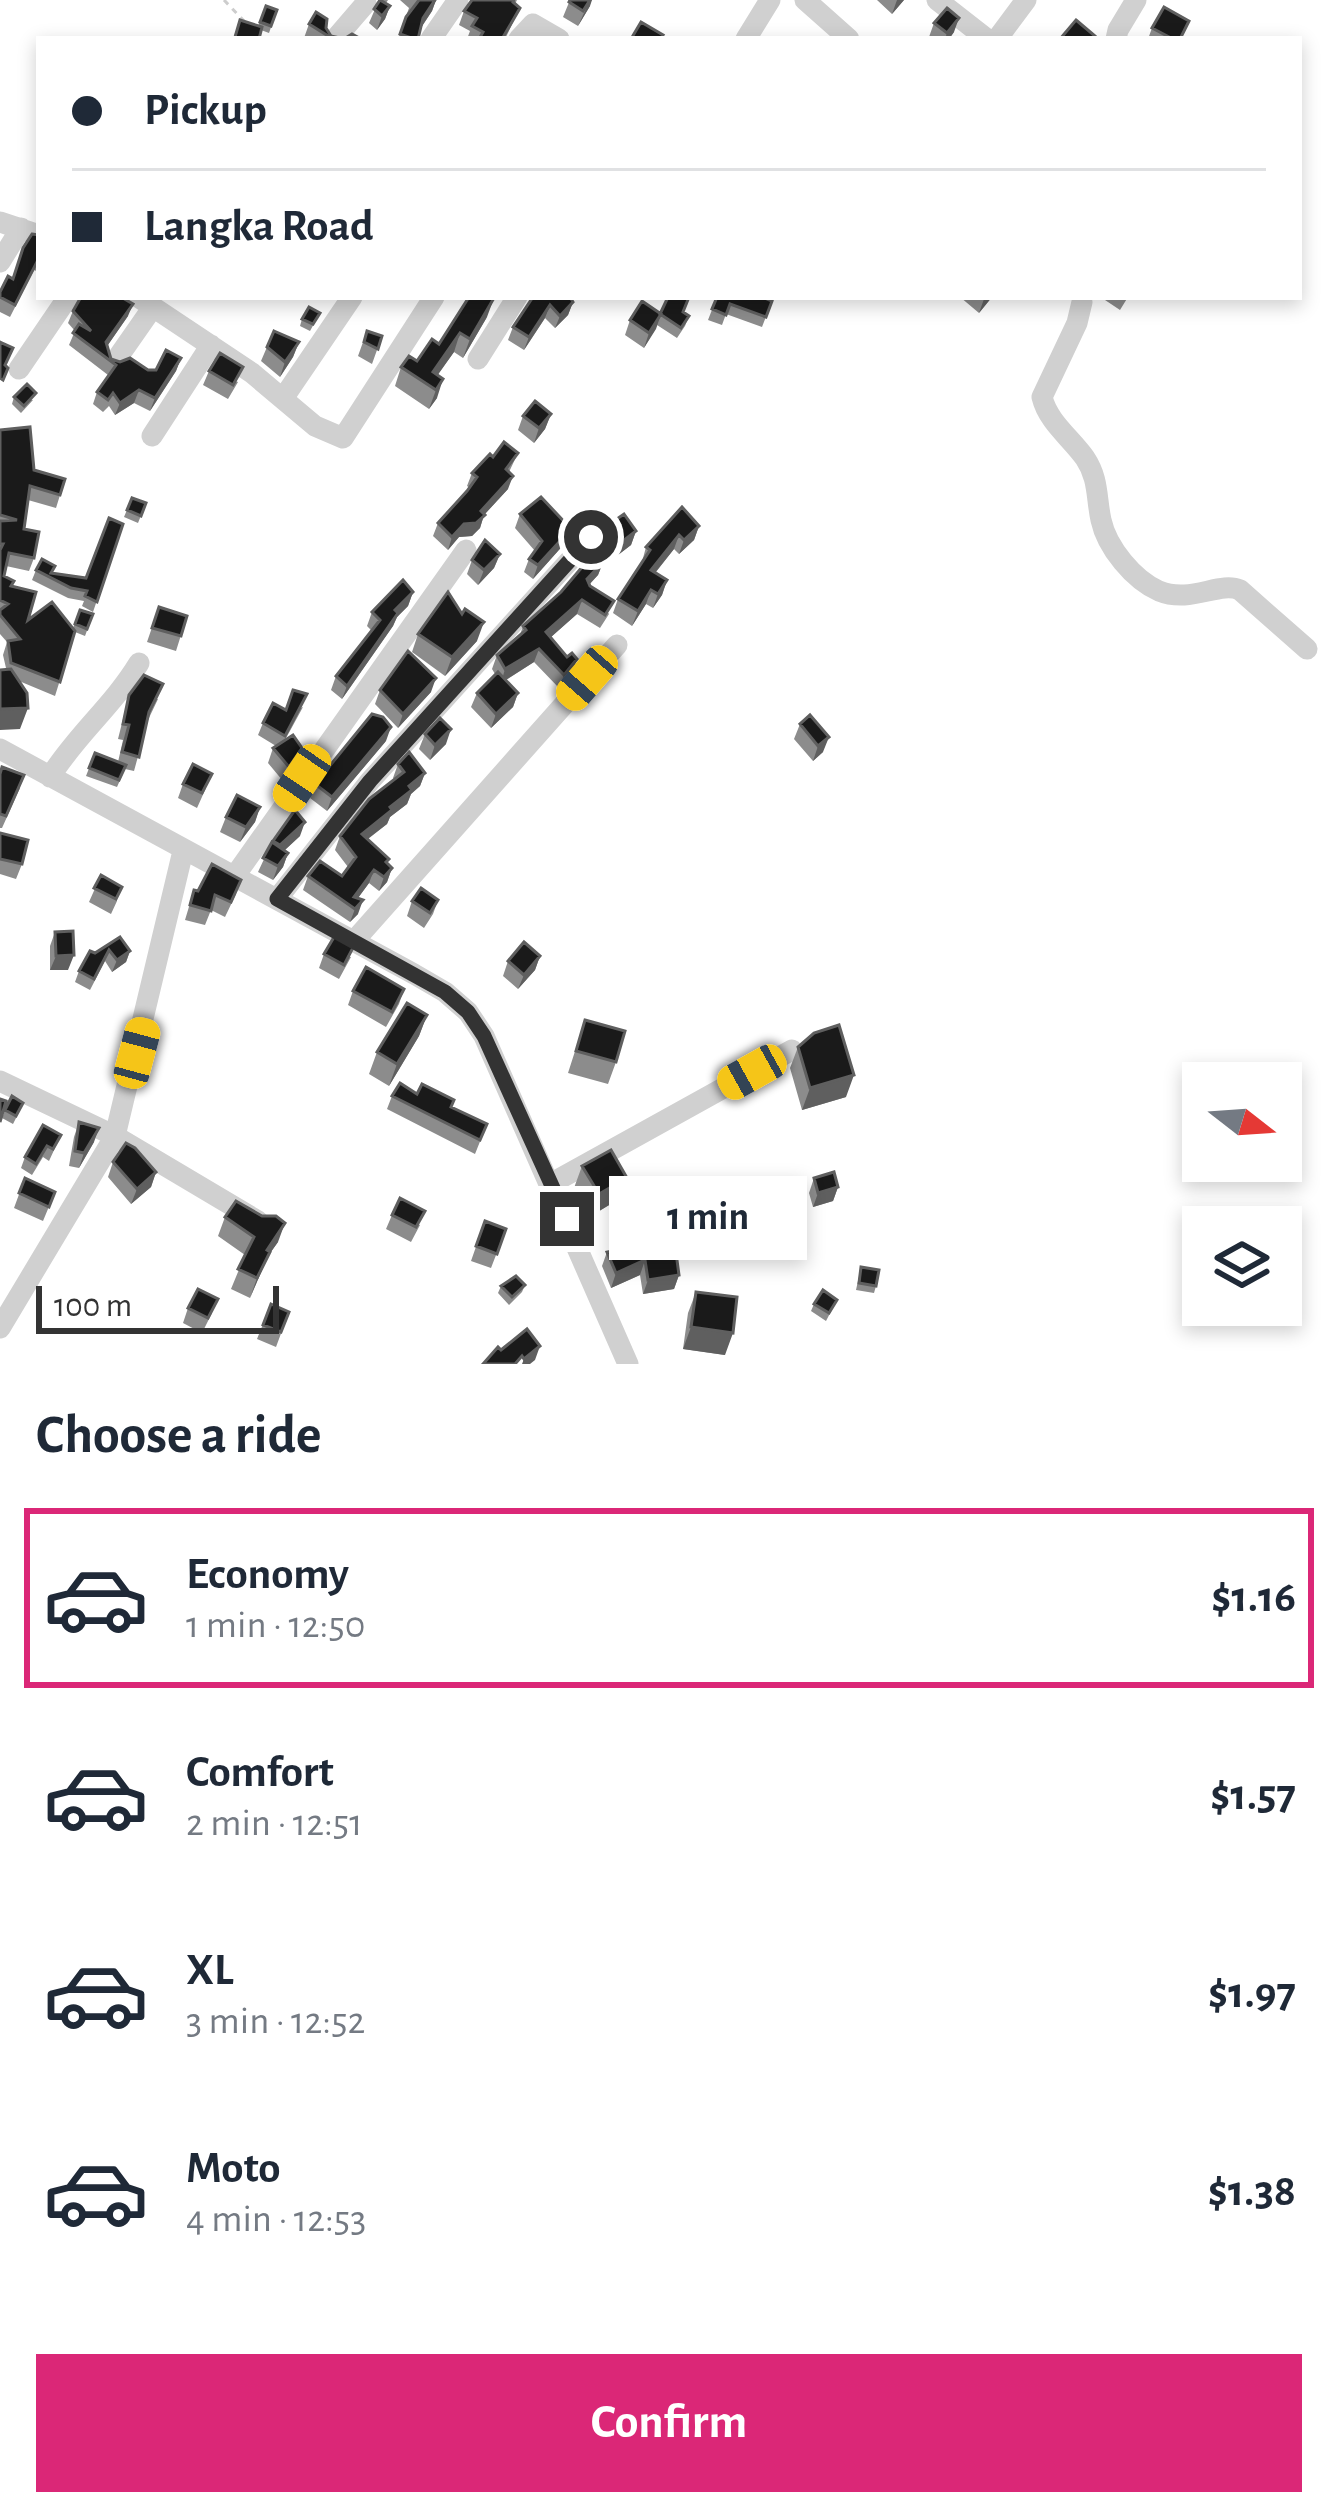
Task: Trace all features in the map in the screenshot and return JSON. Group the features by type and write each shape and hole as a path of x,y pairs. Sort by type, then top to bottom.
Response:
{"street":[{"path":"432,36 458,0"},
{"path":"748,36 770,0"},
{"path":"805,0 846,36"},
{"path":"937,0 983,36"},
{"path":"999,36 1026,0"},
{"path":"1117,36 1136,0"},
{"path":"338,36 366,3"},
{"path":"522,36 532,24 554,36"},
{"path":"0,262 20,228"},
{"path":"19,369 66,300"},
{"path":"284,397 350,300"},
{"path":"116,360 146,302 338,438 348,435 432,300"},
{"path":"478,358 515,300"},
{"path":"1076,300 1077,323 1042,398 1087,460 1099,486 1101,521 1114,550 1134,574 1157,590 1182,596 1230,586 1240,590 1307,650"},
{"path":"152,436 211,345"},
{"path":"277,899 370,781 591,537"},
{"path":"234,877 466,550"},
{"path":"354,941 616,645"},
{"path":"50,778 73,740 123,690 139,663"},
{"path":"0,749 445,992 468,1012 484,1036 552,1183 628,1364"},
{"path":"0,1328 115,1136 183,850"},
{"path":"552,1183 792,1050"},
{"path":"0,1081 115,1136 262,1223"}],"path":[{"path":"224,0 249,27"}],"building":[{"path":"380,0 390,6 382,16 374,9"},
{"path":"419,0 435,0 419,36 400,34"},
{"path":"472,0 514,0 520,8 504,36 481,36 483,32 472,26 477,18 464,11"},
{"path":"570,0 590,0 583,11"},
{"path":"266,6 277,10 271,26 260,22"},
{"path":"1164,7 1189,21 1182,36 1167,36 1152,28"},
{"path":"947,8 959,18 947,33 934,23"},
{"path":"316,12 327,19 331,36 328,36 309,24"},
{"path":"240,20 262,27 260,36 235,36"},
{"path":"1076,20 1095,36 1063,36"},
{"path":"641,22 663,35 662,36 633,36"},
{"path":"36,235 36,264 15,305 0,297 0,292 8,276 13,279 23,248"},
{"path":"79,300 133,304 106,342 111,359 130,358 148,370 156,370 166,350 181,358 155,398 139,390 120,403 113,393 108,400 97,392 116,365 73,333 79,324 91,331 73,311"},
{"path":"467,300 493,300 470,339 460,333 433,372 443,379 436,390 401,367 409,356 417,361 432,339 439,344"},
{"path":"531,300 573,302 560,316 550,305 529,337 513,327"},
{"path":"667,300 688,300 683,312 689,316 681,328 660,314"},
{"path":"716,300 772,301 766,317 730,304 726,315 712,309"},
{"path":"642,301 661,314 649,333 630,320"},
{"path":"309,307 320,313 313,324 302,319"},
{"path":"274,331 299,342 285,362 267,347"},
{"path":"367,331 382,336 378,349 364,342"},
{"path":"0,342 13,348 3,380 0,378"},
{"path":"220,353 243,367 233,385 209,371"},
{"path":"27,384 36,393 24,406 14,397"},
{"path":"535,401 551,414 539,428 523,416"},
{"path":"30,427 34,470 65,479 60,495 30,486 24,529 39,532 34,558 9,553 4,576 14,581 11,586 36,592 28,620 52,602 75,631 60,682 11,663 8,641 20,639 0,615 8,604 0,600 0,521 17,520 0,515 0,430"},
{"path":"504,442 518,453 506,469 513,476 481,511 485,515 476,523 464,524 452,537 438,523 477,477 472,473"},
{"path":"541,497 571,529 538,565 529,559 542,541 520,514"},
{"path":"132,498 146,503 141,516 127,510"},
{"path":"682,507 699,526 684,540 679,535 651,570 667,580 658,594 651,590 638,611 618,599 650,550 646,547"},
{"path":"624,514 636,531 610,551 601,539"},
{"path":"109,518 123,524 97,602 85,596 87,591 36,570 42,559 55,566 51,573 86,578"},
{"path":"485,540 500,554 484,570 472,560"},
{"path":"594,553 603,562 587,579 614,601 605,615 582,600 546,632 567,657 572,653 577,659 564,675 539,649 505,669 497,655 526,630 523,626"},
{"path":"403,580 413,592 395,610 398,613 347,686 336,676 380,620 372,612"},
{"path":"448,592 462,614 465,609 484,622 452,657 418,634"},
{"path":"159,607 187,616 181,636 152,628"},
{"path":"80,610 93,614 87,629 75,624"},
{"path":"408,651 436,678 403,714 380,690"},
{"path":"11,669 27,693 28,708 0,709 0,670"},
{"path":"498,672 518,693 496,714 477,693"},
{"path":"144,675 163,684 149,712 139,757 122,752 129,725 123,724 129,695"},
{"path":"293,690 307,694 285,736 263,723 273,703 286,710"},
{"path":"372,714 383,717 391,727 332,797 315,784"},
{"path":"810,715 829,737 818,746 800,724"},
{"path":"440,718 451,729 435,745 425,734"},
{"path":"293,735 302,748 289,767 273,748"},
{"path":"409,752 425,773 392,810 362,834 389,859 386,862 392,868 384,877 374,870 354,897 363,900 355,909 308,876 320,861 342,876 356,857 340,836 369,799 404,772 398,764"},
{"path":"95,753 126,765 119,780 89,768"},
{"path":"193,764 212,774 202,793 183,784"},
{"path":"2,767 24,775 6,816 0,814"},
{"path":"237,795 260,807 246,827 226,817"},
{"path":"295,810 305,822 280,845 273,841"},
{"path":"0,833 28,840 22,864 0,859"},
{"path":"272,842 288,853 278,866 263,858"},
{"path":"212,864 241,880 231,902 215,895 211,911 190,905"},
{"path":"101,875 122,887 116,899 94,888"},
{"path":"421,888 438,900 430,913 412,901"},
{"path":"73,931 74,955 56,956 55,932"},
{"path":"337,932 356,942 344,965 324,954"},
{"path":"120,937 130,951 117,960 109,950 94,979 79,971 90,951 95,953"},
{"path":"524,942 540,956 524,975 508,961"},
{"path":"366,967 404,989 392,1012 353,991"},
{"path":"407,1003 427,1015 397,1064 377,1052"},
{"path":"585,1020 625,1031 616,1062 576,1051"},
{"path":"839,1025 854,1075 810,1088 798,1047 814,1033"},
{"path":"400,1083 417,1094 422,1084 454,1100 451,1107 487,1124 480,1140 392,1096"},
{"path":"12,1096 23,1103 16,1116 5,1110"},
{"path":"79,1122 99,1128 84,1153 75,1151"},
{"path":"43,1125 61,1135 36,1164 25,1157"},
{"path":"126,1143 156,1172 137,1189 113,1162"},
{"path":"611,1150 627,1178 599,1194 582,1166"},
{"path":"834,1172 838,1187 818,1193 814,1178"},
{"path":"25,1178 55,1192 49,1207 19,1193"},
{"path":"400,1198 425,1211 416,1227 392,1215"},
{"path":"236,1201 285,1223 267,1250 257,1278 238,1269 254,1237 225,1217"},
{"path":"485,1221 506,1229 497,1254 476,1246"},
{"path":"674,1238 679,1275 648,1280 645,1260 616,1273 607,1252"},
{"path":"861,1267 879,1270 876,1286 859,1283"},
{"path":"516,1276 525,1285 512,1297 501,1286"},
{"path":"198,1289 218,1299 208,1318 188,1308"},
{"path":"823,1290 837,1300 829,1313 814,1304"},
{"path":"696,1292 737,1297 733,1333 691,1327"},
{"path":"271,1304 289,1312 281,1332 263,1325"},
{"path":"527,1329 540,1346 524,1359 515,1364 483,1364 498,1347 501,1350"}],"route":[{"path":"567,1219 484,1036 468,1012 445,992 277,899 370,781 591,537"}]}
